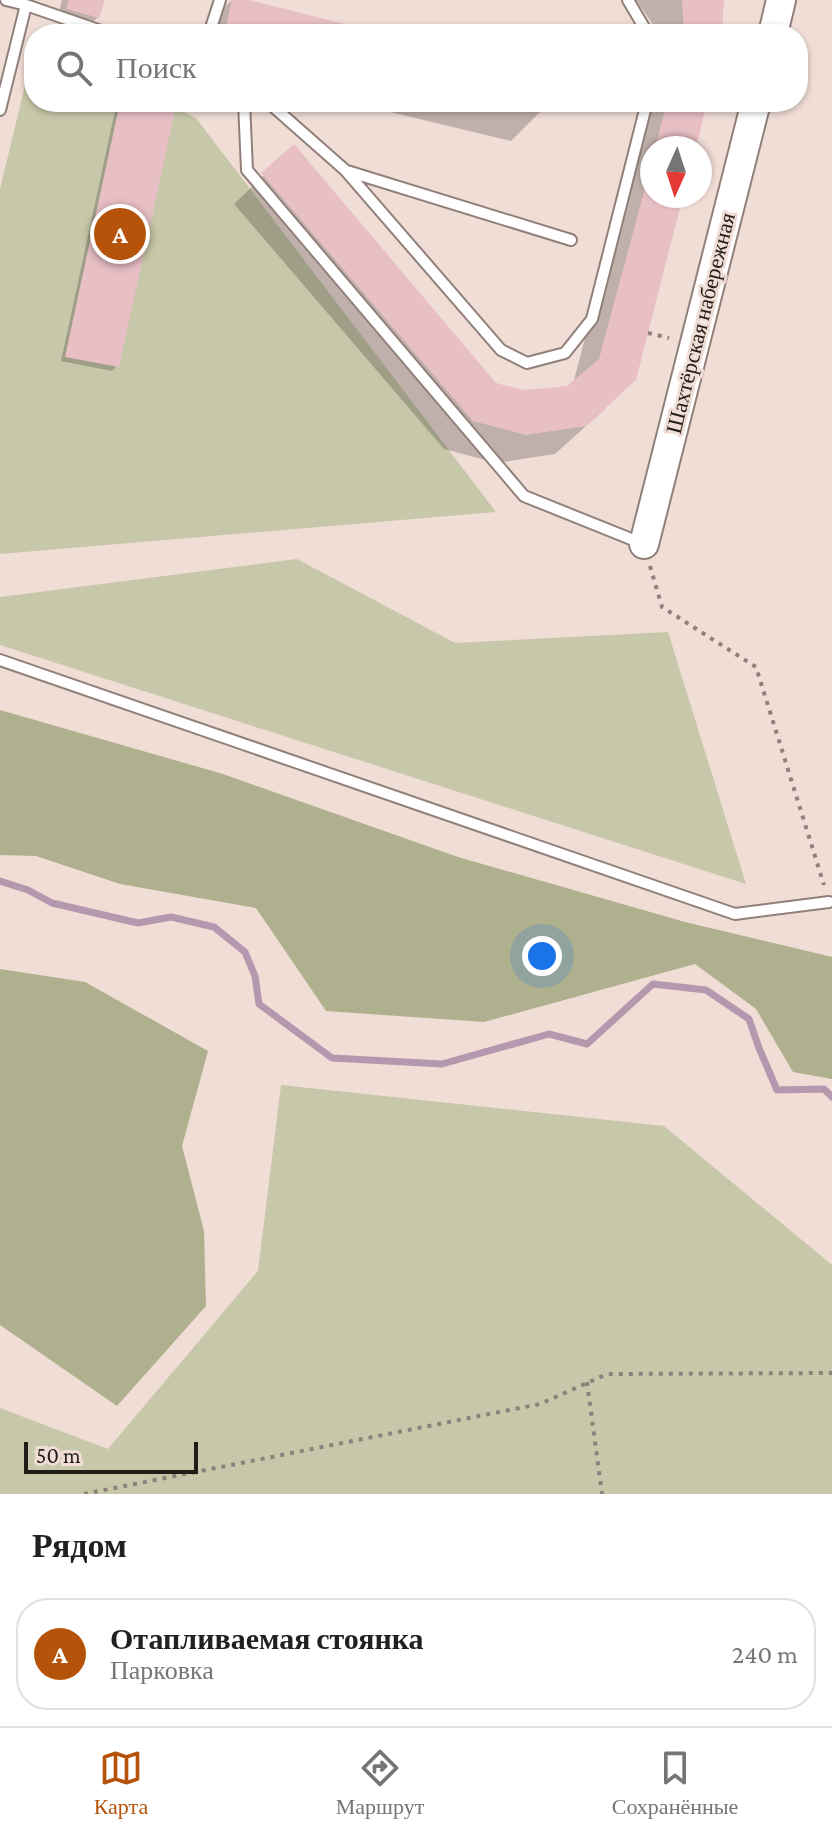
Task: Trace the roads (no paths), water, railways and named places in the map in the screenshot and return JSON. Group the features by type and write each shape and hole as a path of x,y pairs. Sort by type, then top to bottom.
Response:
{"street":[{"path":"775,24 781,0"},
{"name":"Шахтёрская набережная","path":"644,544 753,112"}],"lane":[{"path":"6,0 81,24"},
{"path":"212,24 220,0"},
{"path":"628,0 642,24"},
{"path":"0,110 26,5"},
{"path":"244,112 247,170 524,496 644,544"},
{"path":"279,112 345,170 501,350 527,363 565,353 592,319 644,112"},
{"path":"345,170 571,240"},
{"path":"0,660 735,914 829,902"}],"waterway":[{"path":"0,881 28,890 52,903 138,923 171,917 214,927 245,952 255,976 259,1004 332,1058 442,1064 549,1034 587,1044 653,984 706,990 749,1019 777,1090 824,1089 832,1097"}],"place":[{"name":"Отапливаемая стоянка","path":"120,234"}]}
